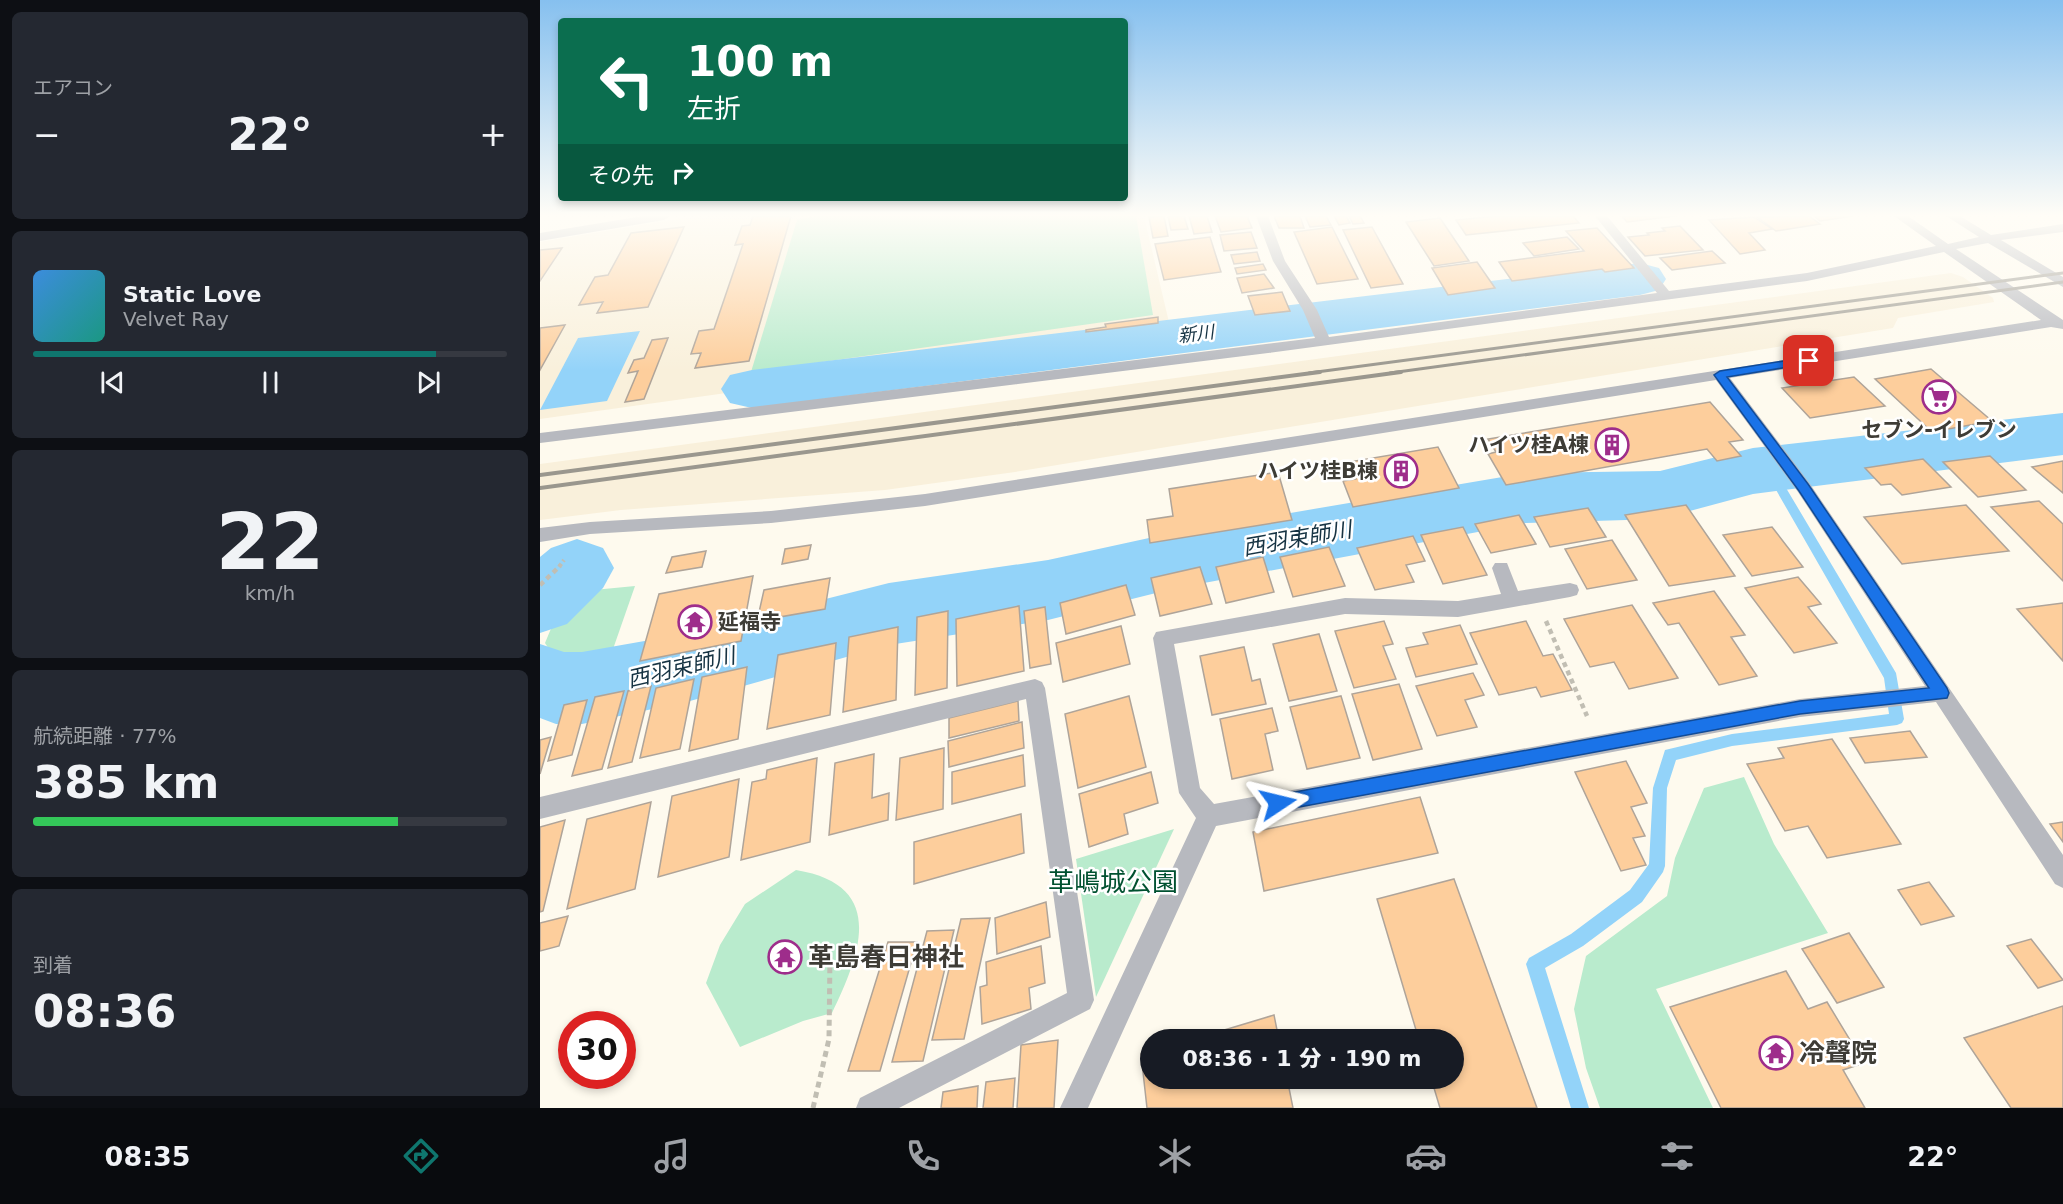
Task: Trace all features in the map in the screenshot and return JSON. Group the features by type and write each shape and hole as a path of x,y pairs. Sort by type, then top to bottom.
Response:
{"street":[{"path":"1283,268 1310,310 1323,340"},
{"path":"1641,268 1661,291"},
{"path":"540,438 947,390 1323,340 1661,291 1807,277 1854,268"},
{"path":"1976,268 2060,325"},
{"path":"2039,268 2063,283"},
{"path":"540,535 590,528 771,517 925,500 1720,375 2060,325"},
{"path":"1720,375 1804,488 2063,876"},
{"path":"1501,568 1512,600"},
{"path":"1209,816 1190,793 1163,638 1345,606 1458,609 1570,590"},
{"path":"540,808 1035,688 1081,1000 870,1108"},
{"path":"1209,816 1800,708 1876,698 1941,693"},
{"path":"1074,1108 1209,816"}],"path":[{"path":"1535,597 1599,744"},
{"path":"813,1108 829,1039 830,955"}],"shaded area":[{"path":"540,268 1156,268 1171,331 540,419"},
{"path":"1951,273 1963,277 1993,298 1994,302 1898,318 1893,328 1015,472 885,490 621,510 540,520 540,464"}],"green space":[{"path":"783,268 1145,268 1153,315 751,372"},
{"path":"635,586 605,672 576,672 563,665 545,643 555,619 573,592"},
{"path":"1744,777 1774,844 1828,933 1656,989 1713,1108 1600,1108 1586,1068 1574,1009 1586,956 1667,896 1675,858 1704,788"},
{"name":"革嶋城公園","path":"1174,829 1096,997 1076,859"},
{"path":"796,870 825,878 844,890 855,906 859,925 851,967 832,1013 803,1021 740,1047 706,983 720,945 745,904"}],"water":[{"path":"640,331 607,401 540,410 578,338"}],"building":[{"path":"540,268 549,268 540,281"},
{"path":"612,268 666,268 648,307 597,313 603,302 579,305 595,277 608,275"},
{"path":"735,268 776,268 749,361 695,368 701,353 691,354 699,331 714,329"},
{"path":"1161,268 1220,268 1221,272 1164,280"},
{"path":"1235,268 1265,268 1266,270 1237,274"},
{"path":"1310,268 1352,268 1358,279 1317,284"},
{"path":"1361,268 1394,268 1403,284 1371,288"},
{"path":"1432,268 1481,268 1495,288 1448,295"},
{"path":"1503,268 1634,268 1605,272 1602,269 1512,281"},
{"path":"1670,268 1689,268 1672,270"},
{"path":"1264,274 1274,288 1242,293 1237,278"},
{"path":"1282,292 1290,311 1255,315 1248,296"},
{"path":"1158,317 1158,323 1086,332 1086,330 1106,327 1105,324"},
{"path":"565,325 540,370 540,328"},
{"path":"668,338 644,399 625,402 638,371 628,373 634,360 644,358 652,340"},
{"path":"1931,369 1992,421 1932,432 1875,379"},
{"path":"1854,377 1885,406 1810,418 1782,388"},
{"name":"ハイツ桂A棟","path":"1710,402 1743,440 1729,442 1741,456 1717,461 1707,449 1506,485 1488,454 1496,452 1488,439"},
{"name":"ハイツ桂B棟","path":"1438,447 1459,488 1353,507 1343,481 1356,479 1349,462"},
{"path":"1990,456 2026,490 1978,497 1943,462"},
{"path":"1923,459 1951,487 1902,495 1891,484 1881,485 1865,468"},
{"path":"2063,461 2063,493 2032,467"},
{"path":"1278,472 1292,520 1150,543 1147,520 1173,516 1169,489"},
{"path":"2039,501 2063,524 2063,581 1991,507"},
{"path":"1686,505 1735,576 1669,586 1625,515"},
{"path":"1966,505 2009,551 1902,564 1864,517"},
{"path":"1588,508 1606,537 1550,547 1534,517"},
{"path":"1519,515 1536,544 1491,553 1475,524"},
{"path":"1463,527 1487,575 1443,584 1421,535"},
{"path":"1772,527 1803,567 1752,576 1723,535"},
{"path":"1413,536 1425,561 1406,565 1414,582 1375,590 1357,548"},
{"path":"1612,540 1637,580 1587,589 1565,549"},
{"path":"811,545 808,559 782,564 785,549"},
{"path":"1329,547 1345,586 1293,597 1280,557"},
{"path":"706,551 702,567 666,573 672,557"},
{"path":"1263,557 1274,592 1226,603 1216,567"},
{"path":"1200,567 1212,604 1160,616 1151,578"},
{"path":"753,576 741,641 640,661 659,594"},
{"path":"1798,577 1821,604 1808,607 1837,643 1794,653 1745,588"},
{"path":"830,578 825,609 757,621 764,590"},
{"path":"1126,585 1135,615 1066,634 1060,603"},
{"path":"1714,591 1745,635 1731,637 1757,676 1719,685 1679,623 1668,625 1653,603"},
{"path":"2063,603 2063,661 2017,609"},
{"path":"1632,605 1678,678 1629,689 1614,662 1590,667 1564,619"},
{"path":"1019,606 1024,671 957,686 956,619"},
{"path":"1045,607 1051,664 1030,668 1024,611"},
{"path":"948,611 947,688 915,695 917,617"},
{"path":"1384,621 1393,644 1383,646 1396,679 1354,688 1335,631"},
{"path":"1526,621 1543,656 1553,654 1572,690 1541,697 1536,687 1499,695 1470,633"},
{"path":"1460,625 1477,664 1416,677 1406,648 1428,644 1423,633"},
{"path":"1121,626 1130,664 1063,682 1056,643"},
{"path":"898,627 896,700 843,712 849,637"},
{"path":"1319,634 1337,691 1289,701 1273,644"},
{"path":"836,643 830,715 767,729 778,655"},
{"path":"1244,647 1252,681 1260,679 1266,704 1212,715 1200,656"},
{"path":"747,667 738,739 689,751 702,677"},
{"path":"1473,673 1484,695 1465,700 1477,727 1437,736 1416,686"},
{"path":"694,679 680,749 640,758 656,688"},
{"path":"1399,684 1422,749 1373,760 1352,694"},
{"path":"651,686 632,762 608,768 628,691"},
{"path":"624,691 602,769 572,776 595,697"},
{"path":"1129,696 1146,767 1078,788 1065,714"},
{"path":"1341,696 1360,758 1307,769 1290,707"},
{"path":"587,700 572,755 548,761 564,705"},
{"path":"1018,701 1019,721 949,738 949,718"},
{"path":"1272,708 1278,731 1265,734 1273,770 1232,779 1220,719"},
{"path":"1022,722 1024,748 949,767 948,741"},
{"path":"1910,731 1927,757 1865,763 1850,738"},
{"path":"551,737 540,774 540,740"},
{"path":"1832,739 1901,844 1827,858 1808,826 1785,831 1747,764 1784,758 1778,748"},
{"path":"944,748 943,809 896,820 900,758"},
{"path":"874,754 872,798 889,793 888,820 829,835 835,763"},
{"path":"1023,755 1025,786 952,804 952,772"},
{"path":"817,758 810,842 741,860 752,782 766,779 767,770"},
{"path":"1626,761 1647,803 1631,807 1645,836 1633,838 1646,865 1621,871 1575,772"},
{"path":"1151,772 1158,803 1124,814 1128,834 1089,847 1079,794"},
{"path":"739,779 729,857 658,877 672,796"},
{"path":"1420,797 1438,853 1264,891 1253,832"},
{"path":"651,802 635,889 567,909 587,819"},
{"path":"1021,814 1024,853 914,884 914,842"},
{"path":"565,820 543,911 540,912 540,827"},
{"path":"2063,822 2063,842 2050,824"},
{"path":"1454,879 1537,1108 1440,1108 1434,1089 1464,1089 1464,1029 1416,1029 1377,899"},
{"path":"1929,882 1954,916 1921,925 1898,890"},
{"path":"1046,902 1050,937 997,954 995,918"},
{"path":"568,916 559,946 540,951 540,923"},
{"path":"990,918 964,1039 932,1040 961,919"},
{"path":"954,930 923,1061 892,1062 927,931"},
{"path":"1849,933 1884,987 1837,1003 1802,949"},
{"path":"2031,939 2063,980 2038,988 2007,946"},
{"path":"888,942 917,942 880,1071 848,1071"},
{"path":"1041,946 1045,983 1029,988 1031,1009 982,1024 980,987 987,985 986,962"},
{"path":"1786,971 1808,1009 1827,1002 1864,1063 1843,1070 1865,1108 1721,1108 1670,1007"},
{"path":"2063,1006 2063,1108 2011,1108 1964,1038"},
{"path":"1274,1015 1277,1029 1228,1029"},
{"path":"1058,1040 1054,1108 1017,1108 1021,1045"},
{"path":"1015,1078 1013,1108 983,1108 986,1082"},
{"path":"978,1086 977,1108 941,1108 943,1092"},
{"path":"1145,1089 1289,1089 1293,1108 1147,1108"}],"waterway":[{"name":"新川","path":"752,389 1640,279"},
{"name":"西羽束師川","path":"540,679 556,688 582,688 690,667 889,614 1048,590 1172,561 1526,498 1660,495 1753,471 2063,434"},
{"path":"1580,1108 1535,964 1577,940 1636,896 1657,866 1660,788 1670,755 1732,740 1897,719 1891,677 1769,469"},
{"name":"新川","path":"540,602 577,568"}],"railway":[{"path":"1309,373 2063,273"},
{"path":"1390,373 2063,282"},
{"path":"540,475 1320,372"},
{"path":"540,488 1401,372"}],"place":[{"name":"セブン-イレブン","path":"1939,397"},
{"name":"ハイツ桂A棟","path":"1612,445"},
{"name":"ハイツ桂B棟","path":"1401,471"},
{"name":"延福寺","path":"695,622"},
{"name":"革島春日神社","path":"785,957"},
{"name":"冷聲院","path":"1776,1053"}],"route":[{"path":"1278,803 1800,708 1876,698 1941,693 1804,488 1720,375 1809,361"}]}
